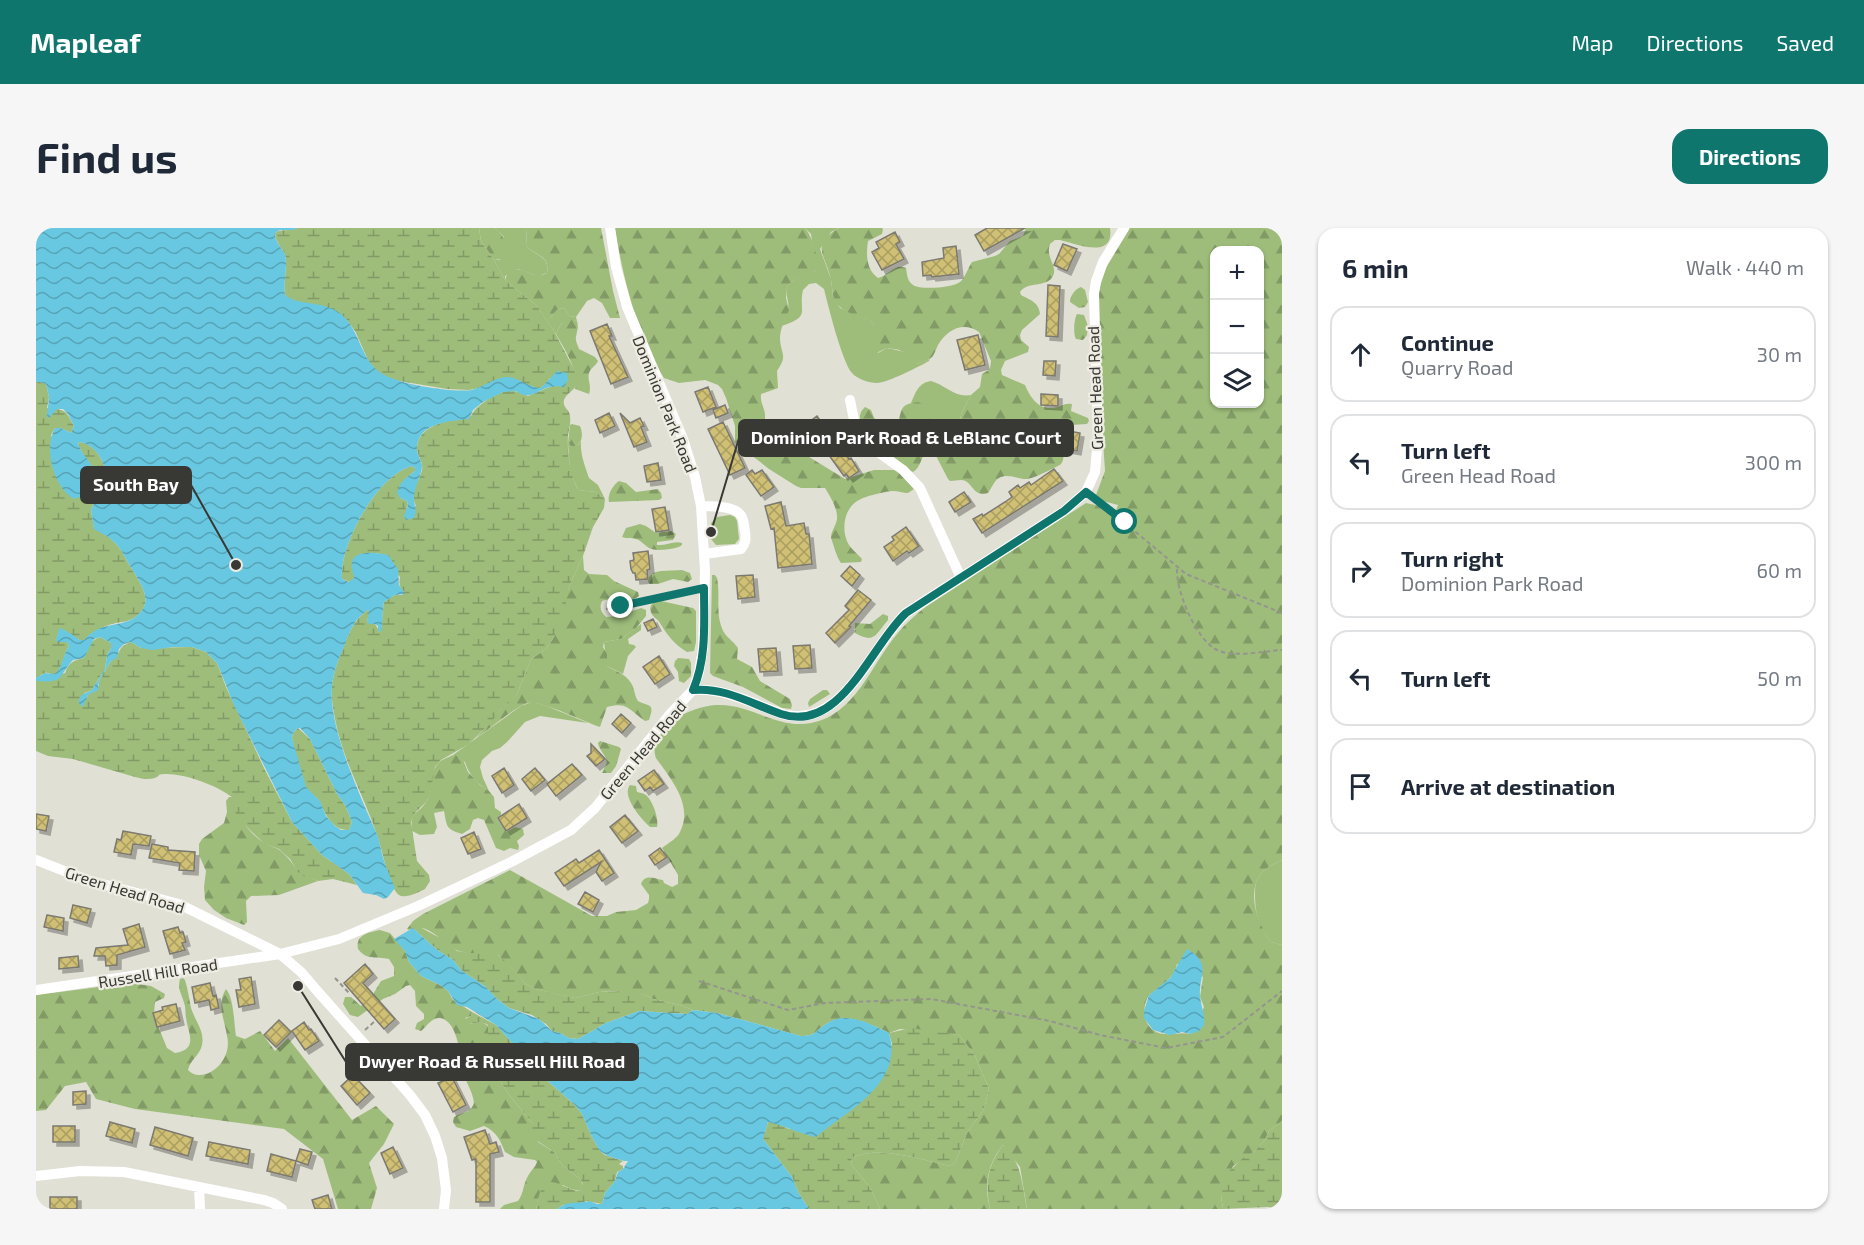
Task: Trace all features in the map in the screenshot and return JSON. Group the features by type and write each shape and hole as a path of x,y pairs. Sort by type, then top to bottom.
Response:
{"street":[{"name":"Dominion Park Road","path":"610,228 616,267 627,307 683,439 701,506 704,554 703,648 693,690"},
{"name":"Green Head Road","path":"36,860 87,880 179,904 280,954 339,939 405,912 556,840 595,808 670,714 693,690 729,694 788,716 805,715 826,709 844,693 899,619 916,605 1064,511 1086,492 1095,472 1098,447 1093,318 1095,288 1103,262 1124,228"},
{"path":"850,400 855,425 867,444 903,470 920,488 961,578"},
{"path":"701,506 738,512 742,517 746,538 745,545 741,549 704,554"},
{"path":"280,954 301,972 358,1036 410,1095 429,1122 438,1143 445,1170 444,1209"},
{"name":"Russell Hill Road","path":"36,990 280,954"},
{"path":"36,1176 80,1171 124,1172 269,1202 282,1209"},
{"path":"199,1186 200,1209"}],"path":[{"path":"1086,492 1186,574 1282,613"},
{"path":"1177,568 1179,588 1185,606 1203,637 1217,650 1236,653 1282,650"},
{"path":"606,609 704,588"},
{"path":"335,978 349,993 351,992"},
{"path":"699,981 788,1010 825,1003 931,999 1050,1021 1100,1035 1166,1048 1223,1037 1282,991"},
{"path":"358,1036 376,1020"}],"green space":[{"path":"297,228 479,228 481,241 505,280 537,306 554,331 576,373 576,386 564,400 570,416 568,442 571,471 578,490 596,492 605,499 604,508 593,527 569,587 564,613 554,637 546,649 531,659 517,694 511,701 469,744 441,760 435,767 430,795 415,813 411,822 417,861 429,875 430,881 425,889 409,896 399,895 392,884 372,821 343,749 335,719 332,695 338,662 347,637 356,622 368,610 370,612 367,621 375,624 380,632 384,602 404,592 401,589 400,577 378,553 366,553 350,582 342,579 347,548 363,513 374,497 399,472 412,466 415,471 410,475 400,498 407,501 406,509 416,506 414,492 422,467 417,447 419,439 430,428 447,421 471,416 482,404 503,392 513,391 528,396 552,386 564,386 550,378 541,388 447,389 393,380 379,373 369,362 355,331 346,319 290,299 285,295 286,259 275,233"},
{"path":"479,228 495,228 502,235 506,246 503,259 494,260 481,241"},
{"path":"495,228 526,228 527,247 545,260 547,273 538,276 518,269 505,276 505,280 494,260 500,260 504,237"},
{"path":"526,228 601,228 620,318 610,318 602,303 594,298 587,301 576,317 569,316 562,308 550,318 545,318 537,306 505,280 508,271 514,269 537,275 547,273 545,260 527,247"},
{"path":"615,228 805,228 808,231 818,268 794,280 787,287 786,298 789,310 780,335 783,358 777,371 778,388 761,394 765,417 762,433 774,442 801,452 845,479 874,470 894,470 900,472 914,489 908,493 893,491 872,495 855,502 851,507 845,519 846,539 862,559 861,562 841,563 838,557 831,538 837,519 836,511 825,488 796,486 769,469 735,442 735,426 726,398 718,385 705,380 679,383 664,378 646,343 632,306"},
{"path":"805,228 839,228 831,232 820,249 831,279 833,296 840,308 873,322 873,335 878,353 887,348 905,352 917,364 930,359 929,361 882,382 870,382 857,377 848,367 844,357 824,289 816,283 809,284 803,290 801,316 782,326 788,308 787,287 793,280 816,270 811,234"},
{"path":"839,228 882,228 882,234 868,241 868,261 874,274 878,278 895,268 906,268 908,279 913,285 929,288 950,286 960,282 972,262 999,254 1010,241 1023,236 1026,228 1110,228 1110,238 1107,244 1101,247 1093,248 1060,240 1055,240 1050,244 1049,253 1054,269 1053,276 1046,282 1027,287 1020,292 1036,304 1040,314 1022,330 1020,335 1021,340 1029,347 1028,352 1005,361 1001,370 1002,375 1025,385 1033,399 1041,406 1052,408 1072,404 1071,411 1088,418 1087,424 1066,427 1061,464 1029,479 1009,476 999,478 988,493 983,494 965,481 950,481 934,452 927,450 913,472 885,454 875,444 861,424 860,415 865,407 871,410 878,424 884,427 899,420 902,409 906,405 918,402 925,405 939,438 948,443 954,441 962,412 971,395 980,387 982,374 990,369 991,361 979,332 967,327 951,331 938,345 932,357 917,364 912,363 905,353 899,350 887,348 874,354 870,352 873,322 842,309 833,297 822,245 830,234"},
{"path":"1130,228 1282,228 1282,860 1261,873 1254,896 1256,912 1271,942 1282,945 1282,1121 1269,1131 1265,1140 1254,1152 1233,1166 1221,1196 1223,1209 1027,1209 1020,1167 1003,1145 993,1160 988,1176 987,1192 990,1209 880,1209 871,1189 851,1164 852,1158 862,1154 887,1153 949,1166 955,1163 967,1133 984,1109 989,1089 975,1056 959,1035 900,1029 889,1033 858,1020 841,1019 833,1020 813,1034 801,1036 717,1013 693,1010 645,995 615,991 575,998 535,989 526,984 498,955 459,951 423,928 407,929 423,914 510,870 592,916 607,916 616,912 636,910 648,903 649,895 641,884 645,879 650,877 663,880 672,887 678,884 678,875 662,848 679,834 684,822 684,812 678,792 656,758 655,750 656,742 673,720 691,711 725,705 781,722 796,724 811,723 826,718 851,699 897,634 927,606 1086,503 1100,506 1114,516 1118,505 1103,501 1096,495 1105,471 1098,362 1098,293 1106,268","holes":["1177,964 1203,977 1200,997 1204,1007 1191,1034 1167,1034 1153,1030 1145,1018 1145,1004 1149,995 1174,972"]},
{"path":"1081,287 1085,290 1088,302 1085,307 1079,308 1070,302 1073,293"},
{"path":"562,308 569,316 576,317 577,321 561,324 556,334 545,318 550,318"},
{"path":"1077,314 1084,315 1088,326 1087,335 1083,340 1075,337 1074,326"},
{"path":"572,319 578,323 576,338 579,349 598,361 589,373 589,394 575,389 573,368 556,334 561,324"},
{"path":"931,381 960,395 971,395 962,412 954,441 951,444 942,442 925,406 911,403 920,386"},
{"path":"36,382 46,384 49,397 47,408 64,411 74,426 71,433 55,428 51,435 74,498 86,492 91,486 95,473 78,442 94,449 102,460 105,477 91,510 94,528 119,548 145,594 145,600 141,612 134,618 104,627 93,632 84,640 79,640 64,630 61,642 67,642 69,646 59,669 55,674 45,673 36,678"},
{"path":"572,424 580,426 582,432 581,440 576,446 568,443"},
{"path":"581,441 582,455 589,478 598,485 605,499 596,492 578,490 570,471 568,443 571,446 578,445"},
{"path":"619,481 626,483 636,492 658,489 662,498 609,502 611,490"},
{"path":"730,515 737,521 739,539 735,544 716,545 711,539 711,523 717,517"},
{"path":"640,524 656,533 671,531 676,534 673,540 657,542 657,545 676,542 682,545 671,549 656,550 636,539 622,537 626,528"},
{"path":"583,556 584,570 589,574 607,575 614,581 638,592 639,596 631,600 602,601 601,610 606,617 618,616 641,608 646,610 646,616 636,628 621,639 604,642 603,647 607,654 607,666 626,677 638,701 650,706 652,711 649,720 645,721 624,706 614,705 607,707 600,727 552,708 528,703 476,738 517,694 531,659 546,649 554,637 569,587"},
{"path":"682,570 690,573 692,579 688,582 673,579 658,584 648,582 651,575 661,571"},
{"path":"712,575 717,578 720,621 725,634 738,648 737,659 752,667 760,681 790,699 791,709 782,708 743,687 710,673"},
{"path":"661,601 693,608 696,611 694,651 687,652 678,646 653,615 650,608 653,602"},
{"path":"883,614 888,616 888,620 877,634 867,638 855,633 855,623 870,624"},
{"path":"641,624 641,630 628,639 629,644 636,647 628,656 623,674 607,666 604,642 621,639"},
{"path":"100,637 111,643 111,648 107,655 105,669 91,691 84,693 85,701 88,695 99,686 99,681 121,648 131,642 141,648 192,647 206,652 217,663 265,770 292,822 322,855 349,874 357,885 333,879 318,881 305,877 279,849 265,844 241,821 230,805 232,797 209,784 172,774 160,774 150,779 140,778 73,759 48,756 36,751 36,681 65,673 72,662 84,658 88,648"},
{"path":"678,658 689,659 691,663 691,676 684,683 679,681 678,672 674,666"},
{"path":"823,690 827,690 830,694 809,707 810,699"},
{"path":"532,702 588,723 540,716 525,722 507,742 482,760 480,767 489,791 474,779 465,762 453,755 521,706"},
{"path":"298,728 310,739 337,794 345,805 352,822 349,830 343,830 334,825 318,799 307,789 300,772 292,738"},
{"path":"600,741 621,749 616,766 611,773 602,773 607,762 598,743"},
{"path":"453,755 462,757 468,772 494,797 495,808 501,812 497,818 506,832 515,827 523,829 524,835 517,841 518,850 510,848 504,851 496,848 484,820 478,818 473,820 470,829 462,834 453,831 447,824 444,811 434,813 437,827 434,834 420,835 412,831 413,816 428,798 437,765 440,761"},
{"path":"630,785 636,786 637,792 645,794 649,799 656,815 657,827 650,827 633,807 628,795"},
{"path":"232,797 248,829 258,839 280,850 300,872 318,881 279,895 251,896 246,901 247,922 244,925 226,918 205,900 206,871 199,855 199,844 202,839 224,823 227,812 226,801"},
{"path":"1282,860 1282,945 1271,942 1263,930 1257,914 1255,887 1261,873"},
{"path":"420,927 457,951 494,952 526,984 535,989 575,998 599,992 626,991 693,1010 687,1014 639,1011 606,1023 578,1039 569,1038 552,1031 532,1015 509,1008 413,928"},
{"path":"380,930 390,933 421,976 440,985 448,991 453,1000 472,1012 471,1016 465,1018 469,1024 482,1022 488,1026 498,1078 533,1124 538,1142 554,1152 563,1166 580,1179 583,1185 580,1191 563,1185 538,1200 536,1209 500,1209 504,1205 518,1201 526,1179 537,1162 514,1157 505,1152 500,1140 484,1126 470,1131 456,1127 453,1122 454,1117 468,1111 474,1103 463,1072 458,1041 451,1026 446,1021 437,1018 421,1031 415,1029 417,1023 424,1019 424,1014 416,1006 415,991 410,985 383,999 358,1017 350,1015 343,1004 345,997 351,997 361,1006 372,996 381,981 394,976 394,967 389,959 368,957 358,949 361,937"},
{"path":"183,978 203,1040 201,1049 189,1066 188,1070 192,1073 201,1075 211,1072 224,1059 228,1042 221,1007 226,989 232,1005 236,1036 245,1039 260,1031 275,1051 288,1038 352,1120 376,1106 394,1124 384,1144 369,1163 377,1188 371,1209 338,1209 323,1159 284,1129 135,1109 96,1099 86,1082 65,1086 46,1110 36,1111 36,995 130,983 151,986 165,994 164,998 155,1002 154,1014 167,1048 175,1053 187,1048 190,1044 185,1007 179,989 180,979"},
{"path":"472,1012 496,1025 541,1075 575,1105 582,1114 600,1151 623,1161 619,1164 623,1166 623,1169 617,1172 615,1181 605,1193 602,1204 586,1201 563,1205 557,1209 536,1209 545,1184 554,1182 580,1191 583,1184 563,1166 554,1152 530,1134 533,1124 498,1078 494,1056 488,1043 488,1025 482,1022 464,1023 463,1020 471,1016"},
{"path":"911,1028 959,1035 975,1056 989,1089 984,1109 967,1133 955,1163 949,1166 887,1153 862,1154 852,1158 851,1164 871,1189 880,1209 809,1209 792,1177 763,1139 768,1122 789,1129 834,1122 852,1109 892,1044 889,1033"},
{"path":"1282,1121 1282,1209 1268,1207 1223,1209 1221,1196 1226,1174 1243,1158 1254,1152 1265,1140 1269,1131"},
{"path":"1003,1145 1018,1166 1027,1209 990,1209 989,1176 994,1160"}],"water":[{"path":"36,228 297,228 280,230 275,233 276,240 286,259 285,295 297,301 326,307 341,314 352,327 372,365 386,376 409,384 463,391 472,390 506,377 541,388 557,371 567,373 568,380 564,387 549,387 529,395 516,391 503,392 483,402 473,410 469,419 437,424 423,432 417,447 422,467 414,496 416,512 414,518 406,520 404,516 407,501 400,498 397,493 406,478 415,471 412,466 399,472 374,497 363,513 347,548 342,579 349,582 354,578 352,562 358,555 377,553 388,555 398,569 399,585 405,594 395,595 384,602 381,632 378,631 378,626 369,624 367,621 368,610 356,621 339,660 332,687 332,703 340,741 377,834 395,888 388,897 384,899 363,893 349,874 322,855 292,822 234,705 217,663 206,652 192,647 152,650 141,648 131,642 124,644 119,649 117,658 111,661 99,681 98,690 88,695 83,707 79,703 80,698 91,691 105,669 111,643 100,637 94,639 84,658 73,660 59,678 52,681 36,681 36,678 45,673 56,673 60,667 69,646 67,642 56,640 59,629 61,628 79,640 84,640 96,630 134,618 144,606 145,594 119,548 109,538 94,529 91,510 105,477 104,465 98,454 84,443 78,442 94,471 93,483 88,492 83,495 74,499 67,494 56,477 50,457 50,446 55,428 71,433 74,426 63,409 57,409 49,418 47,417 49,397 46,384 36,382","holes":["300,728 310,739 337,794 345,805 352,822 349,830 341,830 335,826 326,816 320,801 306,787 292,738 293,733"]},
{"path":"413,928 509,1008 539,1019 552,1031 569,1038 578,1039 606,1023 639,1011 687,1014 693,1010 717,1013 801,1036 813,1034 834,1020 850,1018 889,1033 891,1051 888,1067 881,1081 870,1094 816,1137 768,1122 763,1139 792,1177 809,1209 557,1209 570,1203 589,1201 602,1204 605,1193 628,1161 608,1156 600,1151 582,1114 575,1105 541,1075 496,1025 467,1007 457,1005 448,991 421,976 409,962 405,951 394,939"},
{"path":"1187,949 1195,954 1202,965 1200,996 1204,1025 1199,1031 1191,1034 1182,1032 1170,1035 1153,1030 1144,1018 1149,995 1170,978"}],"building":[{"path":"987,228 1025,228 984,251 975,235"},
{"path":"895,232 900,242 896,244 904,259 882,270 872,252 879,248 876,242"},
{"path":"1063,244 1077,249 1067,271 1054,265"},
{"path":"956,246 959,274 923,276 922,262 944,258 943,248"},
{"path":"1048,285 1060,286 1058,337 1046,336"},
{"path":"607,324 612,336 609,336 628,377 611,384 590,331"},
{"path":"978,335 985,365 965,370 957,340"},
{"path":"1044,361 1056,361 1055,376 1043,375"},
{"path":"708,387 716,407 703,412 695,392"},
{"path":"1041,394 1058,395 1058,406 1041,405"},
{"path":"725,405 728,413 716,418 713,410"},
{"path":"609,413 615,426 600,433 595,420"},
{"path":"620,413 630,423 640,418 647,442 634,447"},
{"path":"817,416 837,446 849,459 851,458 859,471 849,478 846,474 844,476 805,425"},
{"path":"723,422 745,468 730,475 708,429"},
{"path":"1069,431 1080,433 1077,451 1066,449"},
{"path":"658,463 661,480 647,482 644,466"},
{"path":"1054,469 1063,481 982,533 973,519 982,514 983,516 1012,497 1009,492 1018,485 1020,488 1029,482 1031,485"},
{"path":"752,470 755,474 762,470 774,487 761,496 746,475"},
{"path":"964,492 971,502 955,512 949,502"},
{"path":"781,502 786,526 804,523 806,534 809,534 812,564 778,568 774,528 771,529 765,506"},
{"path":"665,507 669,530 656,532 652,509"},
{"path":"906,527 919,546 893,561 884,547 894,540 892,537"},
{"path":"648,551 650,569 647,570 648,579 636,580 630,561 634,560 633,553"},
{"path":"850,566 860,575 852,586 841,576"},
{"path":"753,575 755,597 738,599 736,576"},
{"path":"858,590 871,600 849,626 851,627 835,643 826,633 849,610 845,606"},
{"path":"653,619 657,627 648,631 644,623"},
{"path":"810,645 812,668 795,669 793,646"},
{"path":"776,648 778,671 760,672 758,649"},
{"path":"659,656 670,674 655,684 643,667"},
{"path":"621,714 631,723 622,733 612,724"},
{"path":"591,744 605,759 596,766 587,756 591,753"},
{"path":"572,764 582,775 556,796 547,784"},
{"path":"504,768 514,785 502,793 492,776"},
{"path":"535,768 545,780 531,791 522,779"},
{"path":"654,770 664,784 653,791 650,787 645,791 638,781"},
{"path":"519,804 527,818 506,831 498,818"},
{"path":"36,814 49,816 46,831 36,829"},
{"path":"625,815 638,831 622,843 610,827"},
{"path":"123,831 151,836 149,846 133,844 131,855 114,852 117,839 121,840"},
{"path":"474,832 481,849 468,854 461,838"},
{"path":"152,844 168,847 168,850 195,852 194,871 179,870 180,863 149,858"},
{"path":"660,848 667,857 655,865 649,856"},
{"path":"599,850 614,873 602,881 596,872 601,862 564,886 555,873 576,859 579,863"},
{"path":"585,892 599,900 593,912 578,904"},
{"path":"73,905 91,909 87,923 70,918"},
{"path":"47,915 64,918 63,931 44,927"},
{"path":"139,924 145,947 117,955 117,965 106,966 105,956 94,956 96,948 128,945 123,929"},
{"path":"178,927 180,933 183,932 186,942 182,943 185,950 170,954 163,931"},
{"path":"78,956 79,967 59,969 59,958"},
{"path":"365,964 373,974 363,983 395,1019 384,1029 344,983"},
{"path":"251,977 255,1004 239,1007 236,990 241,990 239,979"},
{"path":"210,983 219,1008 211,1010 209,1000 195,1003 192,987"},
{"path":"176,1004 180,1021 157,1027 153,1013 163,1010 162,1007"},
{"path":"279,1020 291,1032 276,1047 264,1035"},
{"path":"304,1022 319,1041 305,1050 292,1031"},
{"path":"353,1075 370,1093 357,1105 341,1086"},
{"path":"452,1077 466,1105 453,1112 438,1083"},
{"path":"86,1091 86,1104 73,1105 73,1092"},
{"path":"110,1122 135,1129 132,1143 106,1136"},
{"path":"53,1126 75,1126 75,1142 53,1142"},
{"path":"155,1127 193,1138 188,1156 150,1145"},
{"path":"485,1130 490,1144 496,1142 499,1152 490,1154 490,1202 476,1202 476,1159 472,1160 464,1137"},
{"path":"209,1142 250,1150 248,1164 206,1156"},
{"path":"393,1147 403,1168 390,1174 381,1153"},
{"path":"300,1149 312,1152 308,1165 296,1161"},
{"path":"271,1154 296,1161 292,1177 267,1171"},
{"path":"328,1195 332,1209 315,1209 312,1200"},
{"path":"50,1197 77,1197 77,1209 50,1209"}],"place":[{"name":"Dominion Park Road & LeBlanc Court","path":"711,532"},
{"name":"South Bay","path":"236,565"},
{"name":"Dwyer Road & Russell Hill Road","path":"298,986"}],"route":[{"path":"621,606 704,588 703,648 697,681 693,690 719,692 742,698 782,714 805,715 820,712 838,700 861,672 887,633 916,605 1064,511 1086,492 1125,522"}]}
